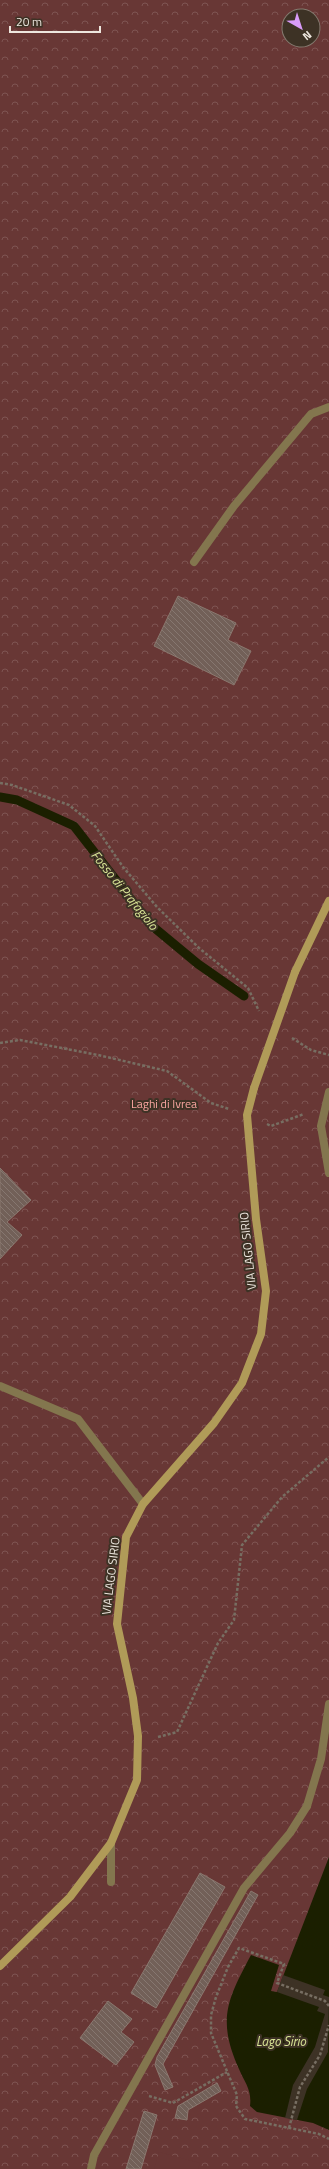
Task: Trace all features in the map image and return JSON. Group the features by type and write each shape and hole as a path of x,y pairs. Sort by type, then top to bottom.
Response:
{"main road":[{"name":"VIA LAGO SIRIO","path":"0,1966 70,1897 111,1843 136,1780 138,1736 133,1698 117,1624 126,1537 142,1504 214,1423 242,1383 261,1334 266,1291 256,1219 247,1115 254,1088 295,972 329,901"}],"street":[{"path":"194,562 234,506 311,414 329,407"},
{"path":"329,1092 321,1126 329,1173"},
{"path":"0,1386 78,1419 142,1504"},
{"path":"90,2169 94,2156 101,2143 244,1888 290,1833 307,1806 321,1759 329,1704"},
{"path":"111,1843 111,1882"}],"path":[{"path":"0,783 12,785 69,805 95,826 124,867 157,907 200,948 248,988 260,1012"},
{"path":"287,1034 311,1050 329,1055"},
{"path":"0,1043 20,1040 98,1055 167,1071 211,1102 247,1115 271,1126 305,1114 321,1126"},
{"path":"138,1736 156,1738 177,1732 218,1642 234,1620 242,1544 282,1497 329,1457"},
{"path":"329,2006 325,2001 277,1983 284,1964 239,1948 223,1979 211,2016 211,2033 237,2095 236,2106 245,2119 319,2134 329,2139"},
{"path":"289,2128 300,2087 320,2055 329,2025"},
{"path":"162,2100 172,2103 227,2072"}],"green space":[{"name":"Laghi di Ivrea","path":"0,0 329,0 329,2169 0,2169"},
{"path":"159,2152 200,2163 198,2169 154,2169"}],"water":[{"name":"Lago Sirio","path":"329,1857 329,2130 313,2123 257,2112 250,2106 249,2091 232,2052 228,2037 227,2023 231,1998 251,1955 279,1965 271,1991 277,1992"}],"pier":[{"path":"283,1975 325,1990 323,1995 329,1997 328,2052 307,2089 297,2120 285,2118 293,2085 315,2047 325,2014 317,2011 319,2007 277,1992"}],"building":[{"path":"178,596 236,623 228,640 251,651 234,685 154,646"},
{"path":"0,1168 31,1200 7,1222 22,1235 0,1259"},
{"path":"200,1873 225,1887 156,2008 131,1993"},
{"path":"251,1891 258,1895 163,2064 173,2087 165,2090 155,2065 157,2057"},
{"path":"108,2001 132,2019 121,2032 134,2042 116,2065 80,2038"},
{"path":"217,2083 221,2091 188,2110 187,2120 175,2118 178,2106"},
{"path":"144,2111 157,2115 141,2169 126,2169"}],"waterway":[{"name":"Fosso di Prafagiolo","path":"0,797 17,800 74,826 151,925 198,964 244,996"}]}
